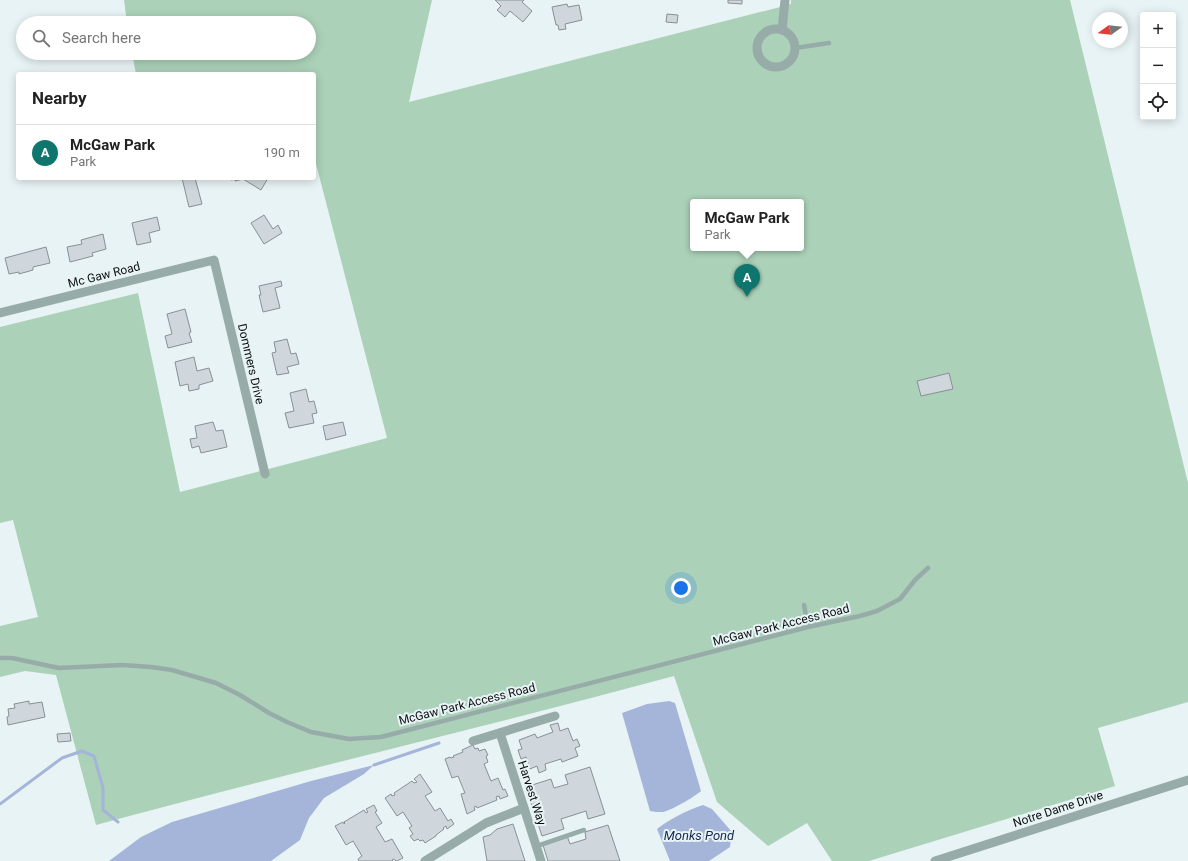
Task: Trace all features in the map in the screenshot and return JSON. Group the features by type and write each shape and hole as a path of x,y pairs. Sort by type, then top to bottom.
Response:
{"street":[{"path":"782,30 785,0"},
{"path":"776,29 782,30 792,37 795,48 792,59 783,66 777,67 770,66 765,63 760,58 758,52 760,39 764,34 776,29"},
{"name":"Mc Gaw Road","path":"0,313 214,260"},
{"name":"Dommers Drive","path":"214,260 265,474"},
{"path":"473,741 555,716"},
{"name":"Harvest Way","path":"500,733 541,861"},
{"name":"Notre Dame Drive","path":"934,861 1188,780"},
{"path":"425,861 486,823 524,808"}],"lane":[{"path":"795,48 828,43"},
{"name":"McGaw Park Access Road","path":"0,658 12,658 59,668 122,665 151,666 172,670 216,683 240,695 269,713 311,732 349,739 381,736 808,627 860,616 882,608 900,599 928,568"},
{"path":"804,605 808,627"},
{"path":"537,846 584,830"}],"green space":[{"path":"124,0 432,0 409,102 784,6 791,4 791,0 1070,0 1188,483 1188,702 1098,728 1115,786 869,861 832,861 807,823 768,846 717,802 674,676 96,825 56,675 25,671 0,677 0,626 38,617 13,520 0,523 0,327 138,293 180,492 387,438 316,164 316,72 136,72 133,60 316,60 316,16 126,16"}],"water":[{"path":"669,701 675,703 701,791 672,809 663,812 653,812 650,811 622,713 647,704"},
{"path":"374,765 364,774 324,798 309,818 300,840 271,861 109,861 141,837 172,822 311,781"},
{"name":"Monks Pond","path":"703,805 712,809 732,832 730,847 709,861 670,861 657,829 679,815"}],"building":[{"path":"495,0 524,0 522,2 532,11 523,22 510,11 505,17 497,10 501,6"},
{"path":"728,0 742,0 742,4 728,3"},
{"path":"567,4 568,7 579,5 582,20 565,24 566,29 559,30 558,25 556,25 552,7"},
{"path":"667,14 678,15 677,23 666,22"},
{"path":"182,180 196,180 202,204 189,207"},
{"path":"245,180 267,180 261,190"},
{"path":"264,215 273,229 278,225 282,233 264,244 251,223"},
{"path":"157,217 160,230 149,233 151,242 137,245 132,223"},
{"path":"103,234 106,249 92,253 93,256 70,262 67,247 82,244 81,240"},
{"path":"46,247 50,263 33,267 33,270 19,274 19,272 9,274 5,258"},
{"path":"281,281 282,286 275,288 280,308 263,312 259,295 261,295 259,286"},
{"path":"185,309 192,342 168,348 165,336 172,334 167,314"},
{"path":"287,339 291,354 296,353 299,364 287,367 289,373 277,375 272,353 276,352 274,342"},
{"path":"194,357 197,371 209,368 213,381 199,385 199,389 189,391 188,384 180,386 175,362"},
{"path":"949,373 953,389 921,396 917,381"},
{"path":"306,389 309,402 314,401 317,413 312,414 314,423 289,428 285,413 294,411 290,393"},
{"path":"213,422 216,431 223,430 227,447 201,453 199,446 192,448 190,439 197,438 195,426"},
{"path":"343,422 346,435 326,440 323,426"},
{"path":"29,701 29,704 42,702 45,717 8,725 8,709 15,708 14,704"},
{"path":"558,723 560,731 568,728 573,741 577,739 580,746 575,748 578,756 562,762 561,759 545,764 546,770 539,773 537,766 530,769 526,757 521,759 518,750 522,749 519,740 535,734 537,738 553,732 550,725"},
{"path":"70,733 71,741 58,742 57,734"},
{"path":"473,745 475,749 478,748 479,751 485,749 488,755 486,756 488,762 484,764 491,781 498,778 503,790 505,789 508,796 500,799 499,796 496,797 497,800 477,808 476,806 474,807 475,810 467,814 461,794 465,793 458,776 452,778 445,759 454,757 453,756 463,752 462,750"},
{"path":"590,767 605,814 588,819 586,811 561,819 564,829 542,836 526,787 551,779 554,788 568,784 565,775"},
{"path":"420,774 432,792 425,796 435,811 440,808 448,821 451,819 454,824 447,829 446,826 436,836 425,843 423,840 420,841 418,839 414,841 410,836 413,834 409,828 412,826 403,812 397,816 385,798 391,794 392,796 395,795 394,793 412,781 414,783 417,782 414,779"},
{"path":"374,805 377,811 375,812 382,823 376,827 385,842 392,839 403,858 397,861 394,859 392,860 393,861 359,861 358,859 362,856 353,841 346,845 335,826 343,822 344,824 344,822 364,810 366,813 368,812 366,809"},
{"path":"513,824 525,861 487,861 483,837 490,835 497,829"},
{"path":"608,825 620,861 548,861 543,845 567,836 570,844 586,839 585,832"}],"waterway":[{"path":"374,765 439,743"},
{"path":"0,804 62,758 82,751 94,756 103,788 103,810 118,822"}],"place":[{"name":"McGaw Park","path":"747,297"}]}
